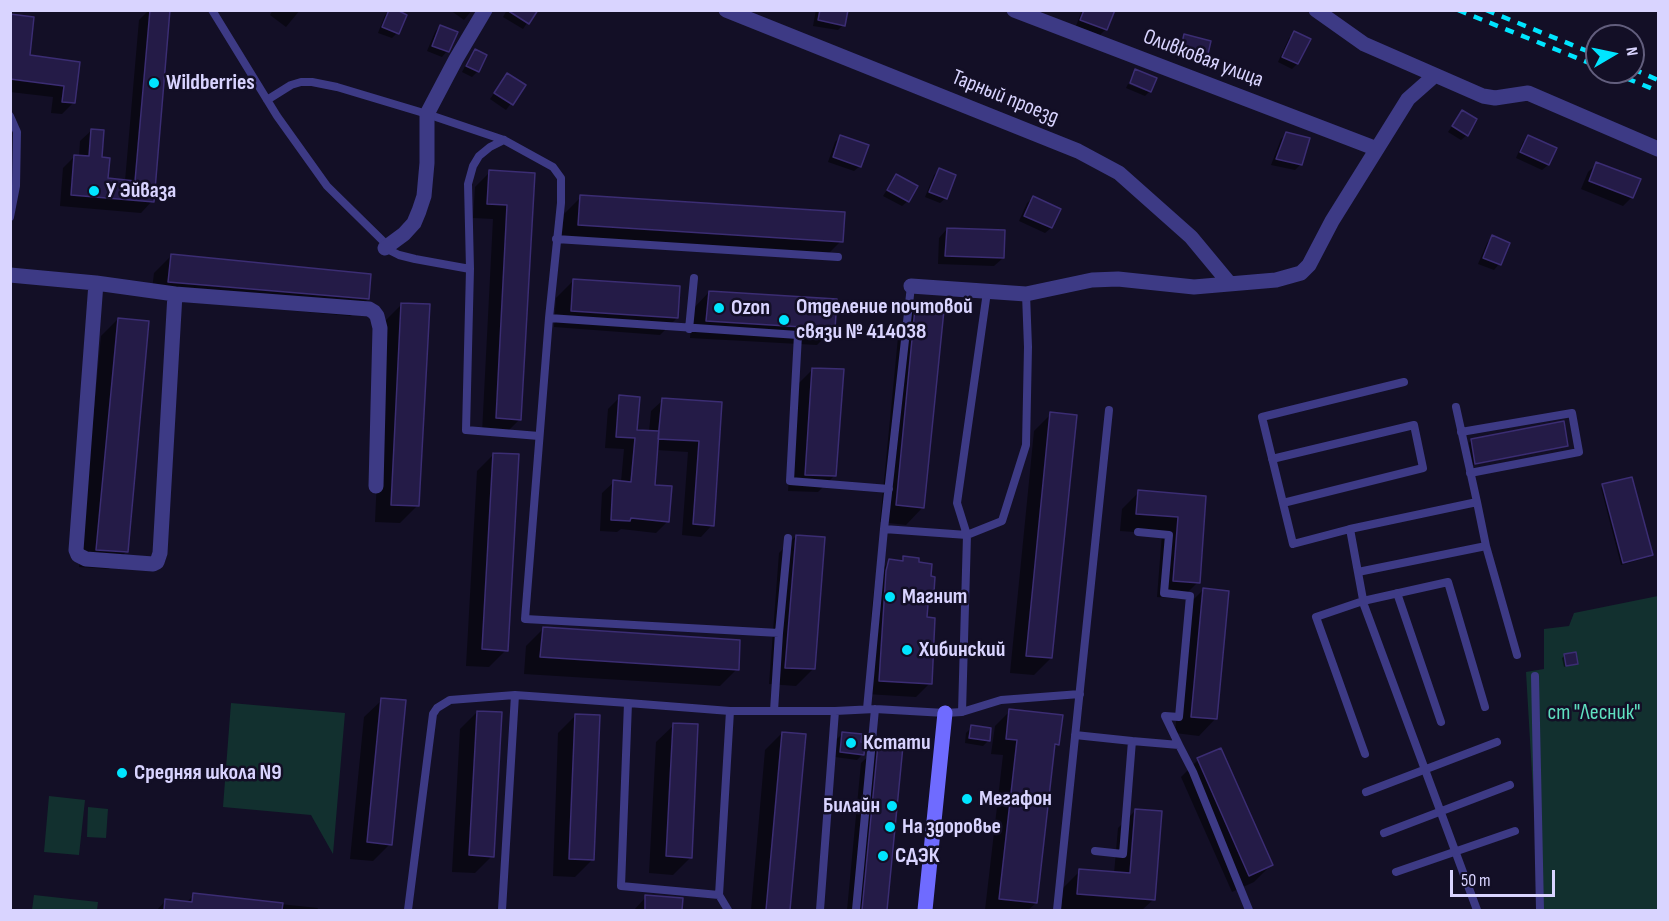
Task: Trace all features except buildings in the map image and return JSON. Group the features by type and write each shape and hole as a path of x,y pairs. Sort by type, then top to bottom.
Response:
{"street":[{"path":"385,248 404,234 414,223 423,196 427,163 427,114 485,10"},
{"name":"Тарный проезд","path":"726,10 1078,151 1119,173 1191,237 1230,284"},
{"name":"Оливковая улица","path":"1014,10 1377,149"},
{"path":"1316,10 1364,44 1483,96 1495,98 1528,93 1659,149"},
{"path":"911,286 1026,294 1092,280 1126,279 1194,286 1288,277 1301,273 1309,265 1332,221 1408,99 1434,76"},
{"path":"10,275 96,283 175,294 369,309 377,316 380,328 376,486"},
{"path":"96,283 75,545 78,555 86,559 148,565 157,562 159,558 175,294"},
{"path":"925,910 945,713"}],"lane":[{"path":"212,10 267,100 327,186 385,243 385,248 415,259 470,269"},
{"path":"267,100 291,86 312,81 427,114 504,140 544,160 561,178 561,203 549,318 525,618 778,633"},
{"path":"10,116 17,132 16,186 10,217"},
{"path":"504,140 479,156 473,166 466,193 470,269 466,430 539,436"},
{"path":"556,239 838,256"},
{"path":"688,329 694,278"},
{"path":"856,910 884,529 911,286"},
{"path":"962,712 967,535 957,503 987,292"},
{"path":"884,529 967,535 1002,521 1026,445 1028,347 1026,294"},
{"path":"549,318 798,335 790,481 889,489"},
{"path":"1404,382 1262,417 1293,544 1350,529 1477,502"},
{"path":"1456,407 1486,546 1517,655"},
{"path":"1057,910 1109,410"},
{"path":"1461,432 1572,413 1580,452 1470,473"},
{"path":"1272,459 1414,425 1423,468 1283,503"},
{"path":"1350,529 1363,601 1477,910"},
{"path":"1138,532 1169,535 1164,593 1190,596 1179,717 1165,716 1193,772 1249,910"},
{"path":"774,711 778,633 788,538"},
{"path":"1358,572 1486,546"},
{"path":"1365,754 1316,617 1363,601 1448,582 1485,707"},
{"path":"1397,593 1441,722"},
{"path":"1535,676 1540,910"},
{"path":"408,910 433,714 437,708 450,700 515,696 730,711 871,709 945,713 962,712 1001,700 1080,694"},
{"path":"502,910 515,696"},
{"path":"628,703 621,886 719,895"},
{"path":"728,910 719,895 730,711"},
{"path":"820,910 835,711"},
{"path":"1075,735 1179,745"},
{"path":"1095,851 1124,854 1132,741"},
{"path":"1366,792 1497,742"},
{"path":"1384,833 1510,785"},
{"path":"1396,872 1515,831"}],"green space":[{"name":"ст \"Лесник\"","path":"1658,596 1658,910 1540,910 1526,672 1544,669 1544,629 1569,626 1574,613"},
{"path":"231,703 345,713 333,854 311,815 223,807"},
{"path":"49,796 85,800 79,855 44,852"},
{"path":"88,807 108,809 106,838 87,837"},
{"path":"34,895 98,902 97,910 32,910"}],"railway":[{"path":"1458,10 1585,61"},
{"path":"1486,10 1585,50"},
{"path":"1645,74 1658,80"},
{"path":"1641,84 1658,91"}],"place":[{"name":"Wildberries","path":"154,83"},
{"name":"У Эйваза","path":"94,191"},
{"name":"Ozon","path":"719,308"},
{"name":"Отделение почтовой связи № 414038","path":"784,320"},
{"name":"Магнит","path":"890,597"},
{"name":"Хибинский","path":"907,650"},
{"name":"Кстати","path":"851,743"},
{"name":"Средняя школа N9","path":"122,773"},
{"name":"Мегафон","path":"967,799"},
{"name":"Билайн","path":"892,806"},
{"name":"На здоровье","path":"890,827"},
{"name":"СДЭК","path":"883,856"}]}
